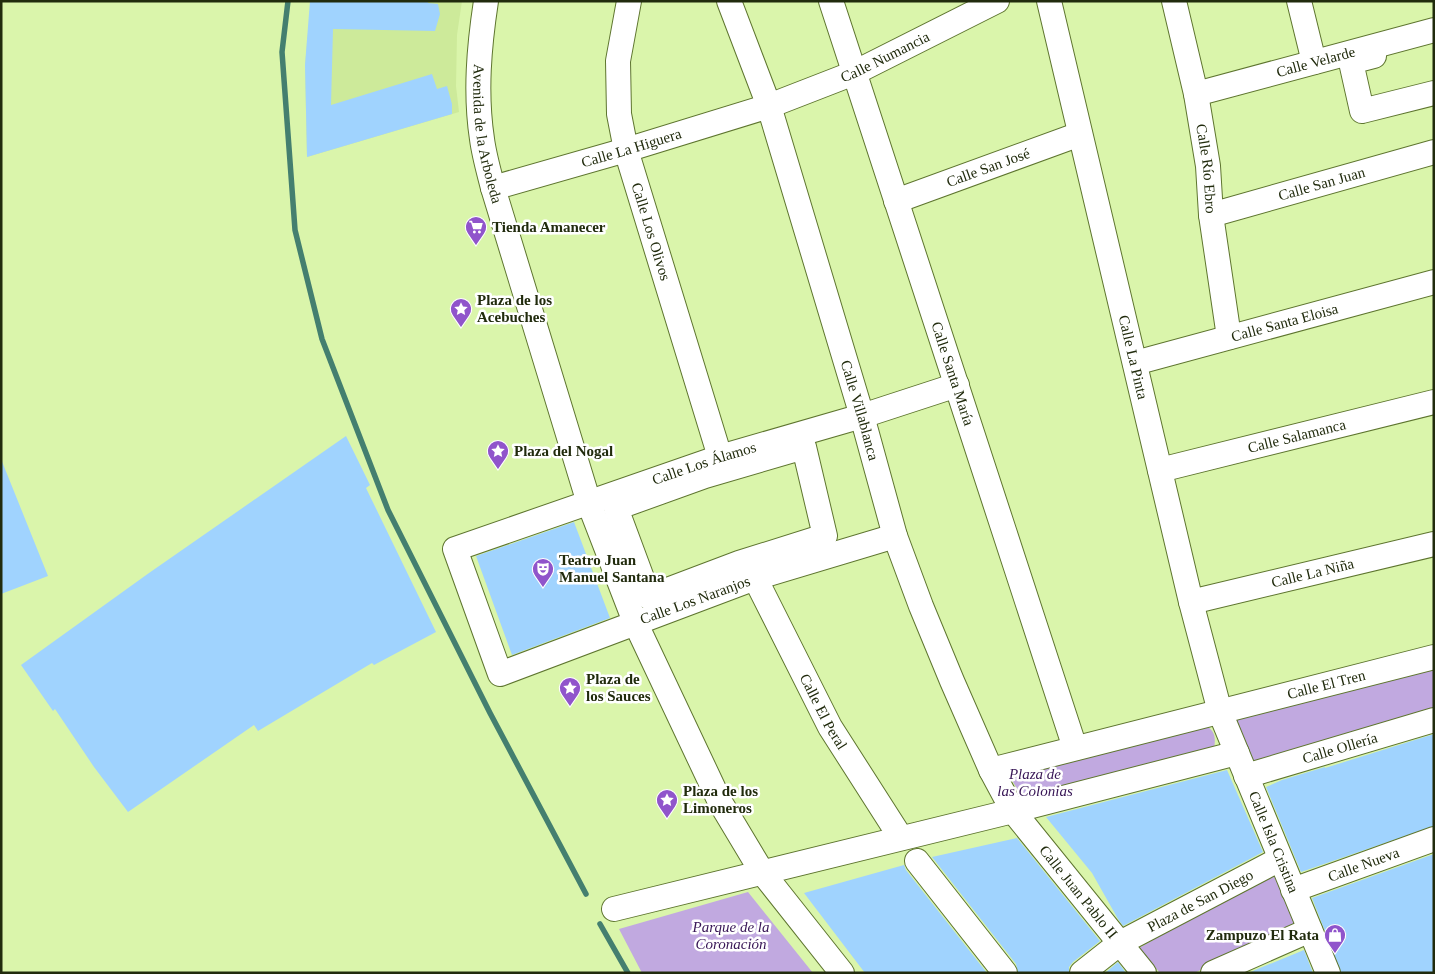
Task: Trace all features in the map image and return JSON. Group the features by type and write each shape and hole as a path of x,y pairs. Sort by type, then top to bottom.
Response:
{"street":[{"name":"Avenida de la Arboleda","path":"486,1 480,42 478,93 482,140 493,188 588,503 635,622 720,802 762,872 842,973"},
{"name":"Calle Los Olivos","path":"629,1 618,60 619,114 626,150 720,457"},
{"name":"Calle Villablanca","path":"729,1 769,106 862,416 894,536 924,614 991,770 1013,811"},
{"name":"Calle Santa María","path":"830,1 1075,748"},
{"name":"Calle Numancia","path":"769,106 854,73 997,1"},
{"name":"Calle La Pinta","path":"1049,1 1191,602 1220,712"},
{"name":"Calle Río Ebro","path":"1174,1 1196,94 1208,166 1211,215 1229,338"},
{"path":"1299,1 1314,62"},
{"name":"Calle Velarde","path":"1196,94 1434,30"},
{"path":"1434,41 1351,62 1362,111 1434,93"},
{"name":"Calle La Higuera","path":"493,188 769,106"},
{"name":"Calle San José","path":"896,201 1080,134"},
{"name":"Calle San Juan","path":"1211,215 1434,152"},
{"name":"Calle Santa Eloisa","path":"1134,363 1434,282"},
{"name":"Calle Los Álamos","path":"500,674 455,549 720,457 862,416 957,385"},
{"name":"Calle Salamanca","path":"1160,470 1434,402"},
{"path":"804,447 825,536 740,563 649,597 616,508 705,476 804,447"},
{"name":"Calle Los Naranjos","path":"500,674 755,578 894,536"},
{"name":"Calle La Niña","path":"1191,602 1434,544"},
{"name":"Calle El Peral","path":"755,578 830,727 901,838"},
{"name":"Calle El Tren","path":"1220,712 1434,657"},
{"path":"991,770 1220,712"},
{"name":"Calle Isla Cristina","path":"1220,712 1328,973"},
{"name":"Calle Ollería","path":"1246,776 1434,720"},
{"path":"614,909 1013,811 1236,753"},
{"name":"Calle Juan Pablo II","path":"1013,811 1144,973"},
{"name":"Calle Nueva","path":"1293,890 1434,839"},
{"name":"Plaza de San Diego","path":"1082,973 1120,943 1280,859"},
{"path":"917,861 1005,973"},
{"path":"1213,973 1310,930"}],"shaded area":[{"path":"311,1 462,1 457,35 456,86 459,112 307,157 305,65"}],"green space":[{"path":"1434,667 1434,712 1251,768 1235,720"},
{"name":"Plaza de las Colonias","path":"1204,725 1214,734 1214,749 1025,802 1007,772"},
{"path":"1272,872 1298,925 1194,973 1160,973 1139,948"},
{"name":"Parque de la Coronación","path":"748,892 813,973 642,973 619,929"}],"building":[{"path":"310,1 428,1 428,3 438,4 440,14 435,31 333,29 331,105 432,74 437,89 447,86 452,104 452,114 307,157 305,65"},
{"path":"346,436 370,485 366,488 436,632 374,665 372,663 258,731 254,725 128,812 94,767 55,709 53,711 21,665"},
{"path":"1,459 48,576 1,594"},
{"name":"Teatro Juan Manuel Santana","path":"574,522 610,618 512,655 476,556"},
{"path":"1434,734 1434,826 1301,872 1266,787 1282,780"},
{"path":"1227,770 1263,852 1123,926 1092,873 1046,817"},
{"path":"1017,838 1100,941 1073,962 1069,967 1069,973 1018,973 1016,964 932,857"},
{"path":"1434,854 1434,973 1341,973 1312,898"},
{"path":"904,865 987,973 865,973 804,893"},
{"path":"1304,950 1313,973 1249,973 1255,970"},
{"path":"1118,962 1126,973 1105,973"}],"waterway":[{"path":"288,1 282,52 295,230 322,339 388,510 490,713 586,894"},
{"path":"600,924 628,973"}],"place":[{"name":"Tienda Amanecer","path":"476,246"},
{"name":"Plaza de los Acebuches","path":"461,328"},
{"name":"Plaza del Nogal","path":"498,470"},
{"name":"Teatro Juan Manuel Santana","path":"543,588"},
{"name":"Plaza de los Sauces","path":"570,707"},
{"name":"Plaza de los Limoneros","path":"667,819"},
{"name":"Zampuzo El Rata","path":"1335,954"}]}
